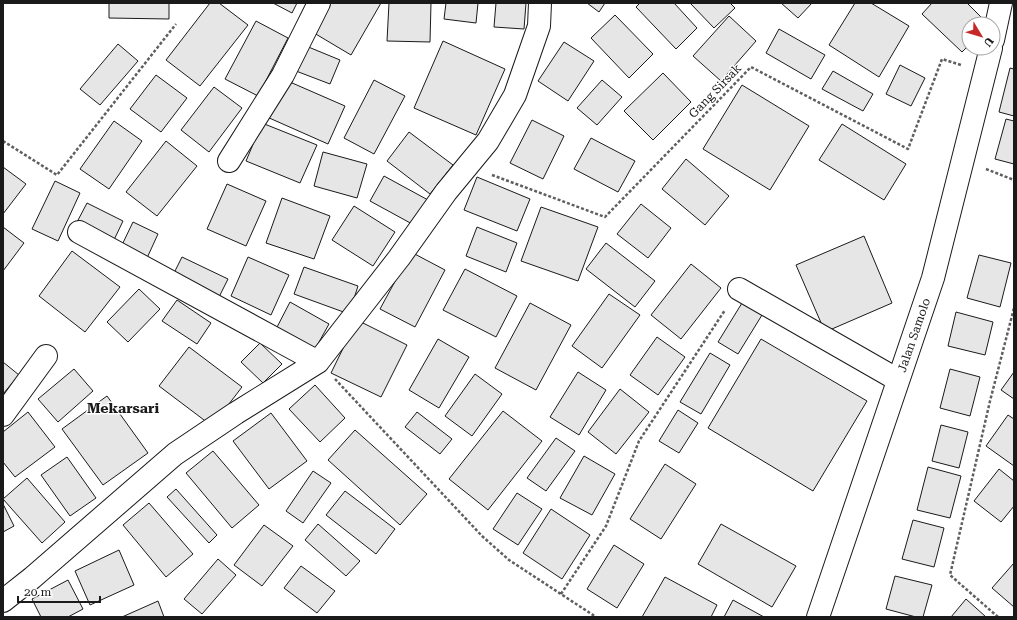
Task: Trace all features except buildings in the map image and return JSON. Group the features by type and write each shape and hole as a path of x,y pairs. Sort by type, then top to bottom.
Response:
{"street":[{"path":"229,161 283,75 319,3"},
{"path":"3,601 32,578 175,454 236,412 318,362 399,258 446,192 488,141 515,95 539,26 540,3"},
{"path":"998,16 1001,3"},
{"name":"Jalan Samolo","path":"818,617 933,278 989,56"},
{"path":"79,232 318,362"},
{"path":"739,289 898,380"},
{"path":"3,415 46,356"}],"path":[{"path":"3,141 57,175 176,24"},
{"name":"Gang Sirsak","path":"467,166 605,217 751,67 908,149 942,59 985,73"},
{"path":"963,161 1014,180"},
{"path":"561,594 606,526 639,441 739,289"},
{"path":"998,617 950,574 990,401 1014,308"},
{"path":"318,362 361,404 482,536 509,560 596,617"}],"district":[{"name":"Mekarsari","path":"123,408"}]}
